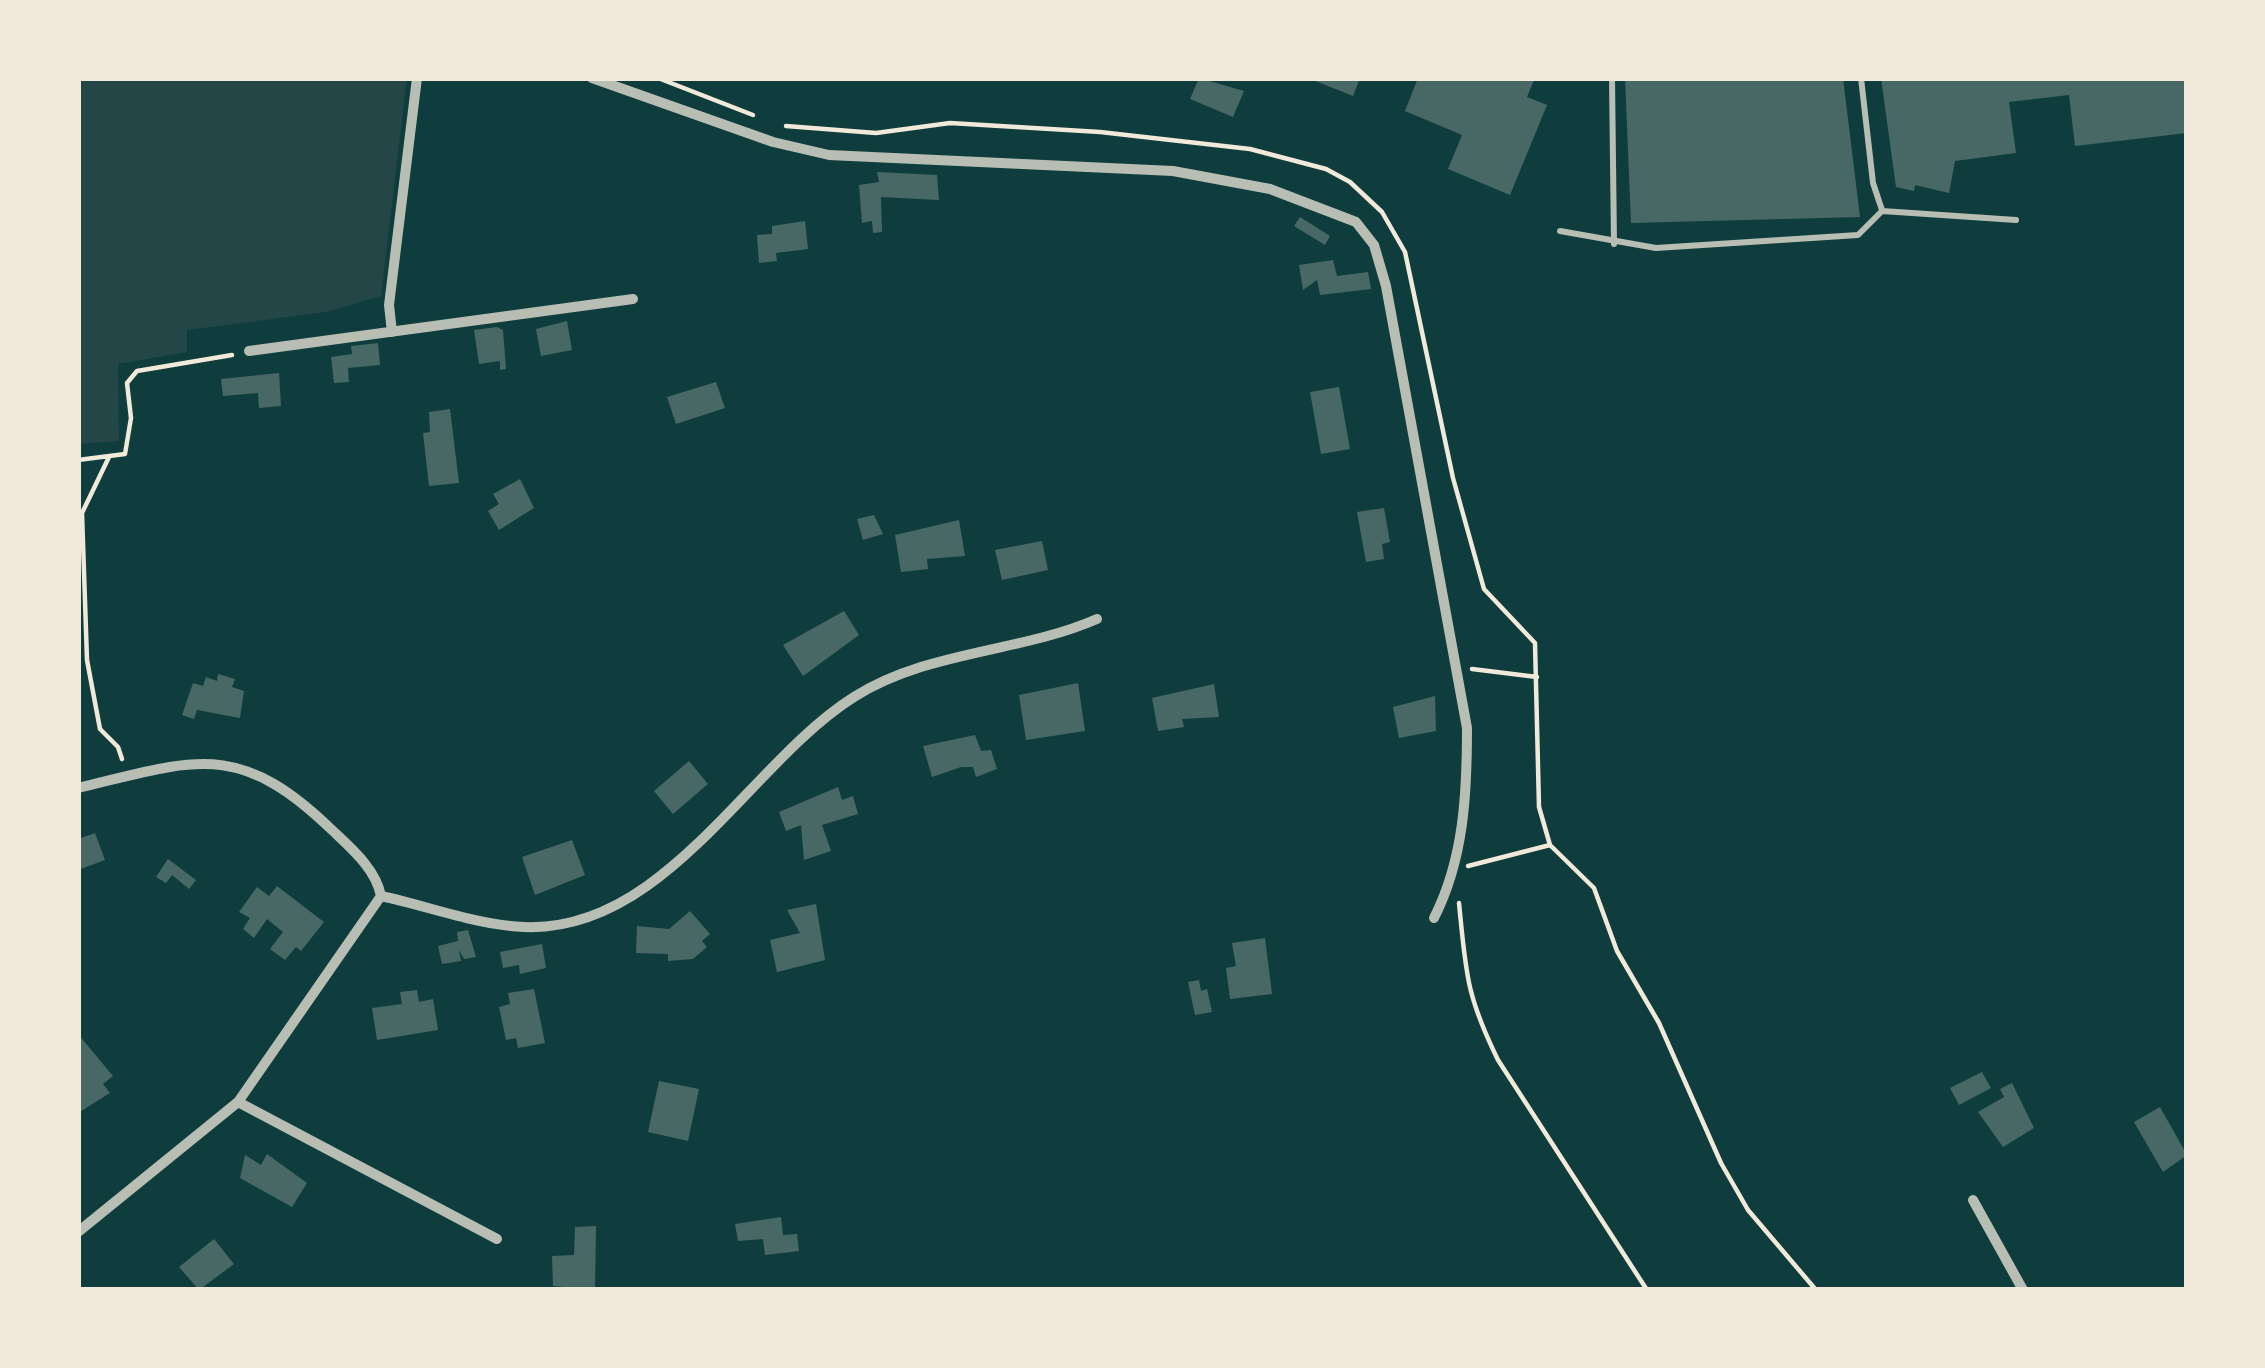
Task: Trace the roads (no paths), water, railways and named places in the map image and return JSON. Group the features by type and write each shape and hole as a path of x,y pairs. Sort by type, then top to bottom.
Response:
{"street":[{"path":"392,332 389,305 417,78"},
{"path":"592,78 810,152 1173,171 1270,189 1356,221 1374,245 1386,286 1459,667 1467,777 1455,870 1434,918"},
{"path":"249,351 633,299"},
{"path":"381,896 505,926 529,928 582,917 666,869 728,818 806,733 869,688 950,657 1097,619"},
{"path":"78,788 199,762 257,772 295,794 346,844 374,877 381,896"},
{"path":"78,1232 238,1102 381,896"},
{"path":"238,1102 497,1239"},
{"path":"1972,1200 2023,1290"}],"lane":[{"path":"1612,78 1614,244"},
{"path":"1861,78 1873,183 1882,212"},
{"path":"1560,231 1656,248 1858,235 1882,212 2016,220"}]}
